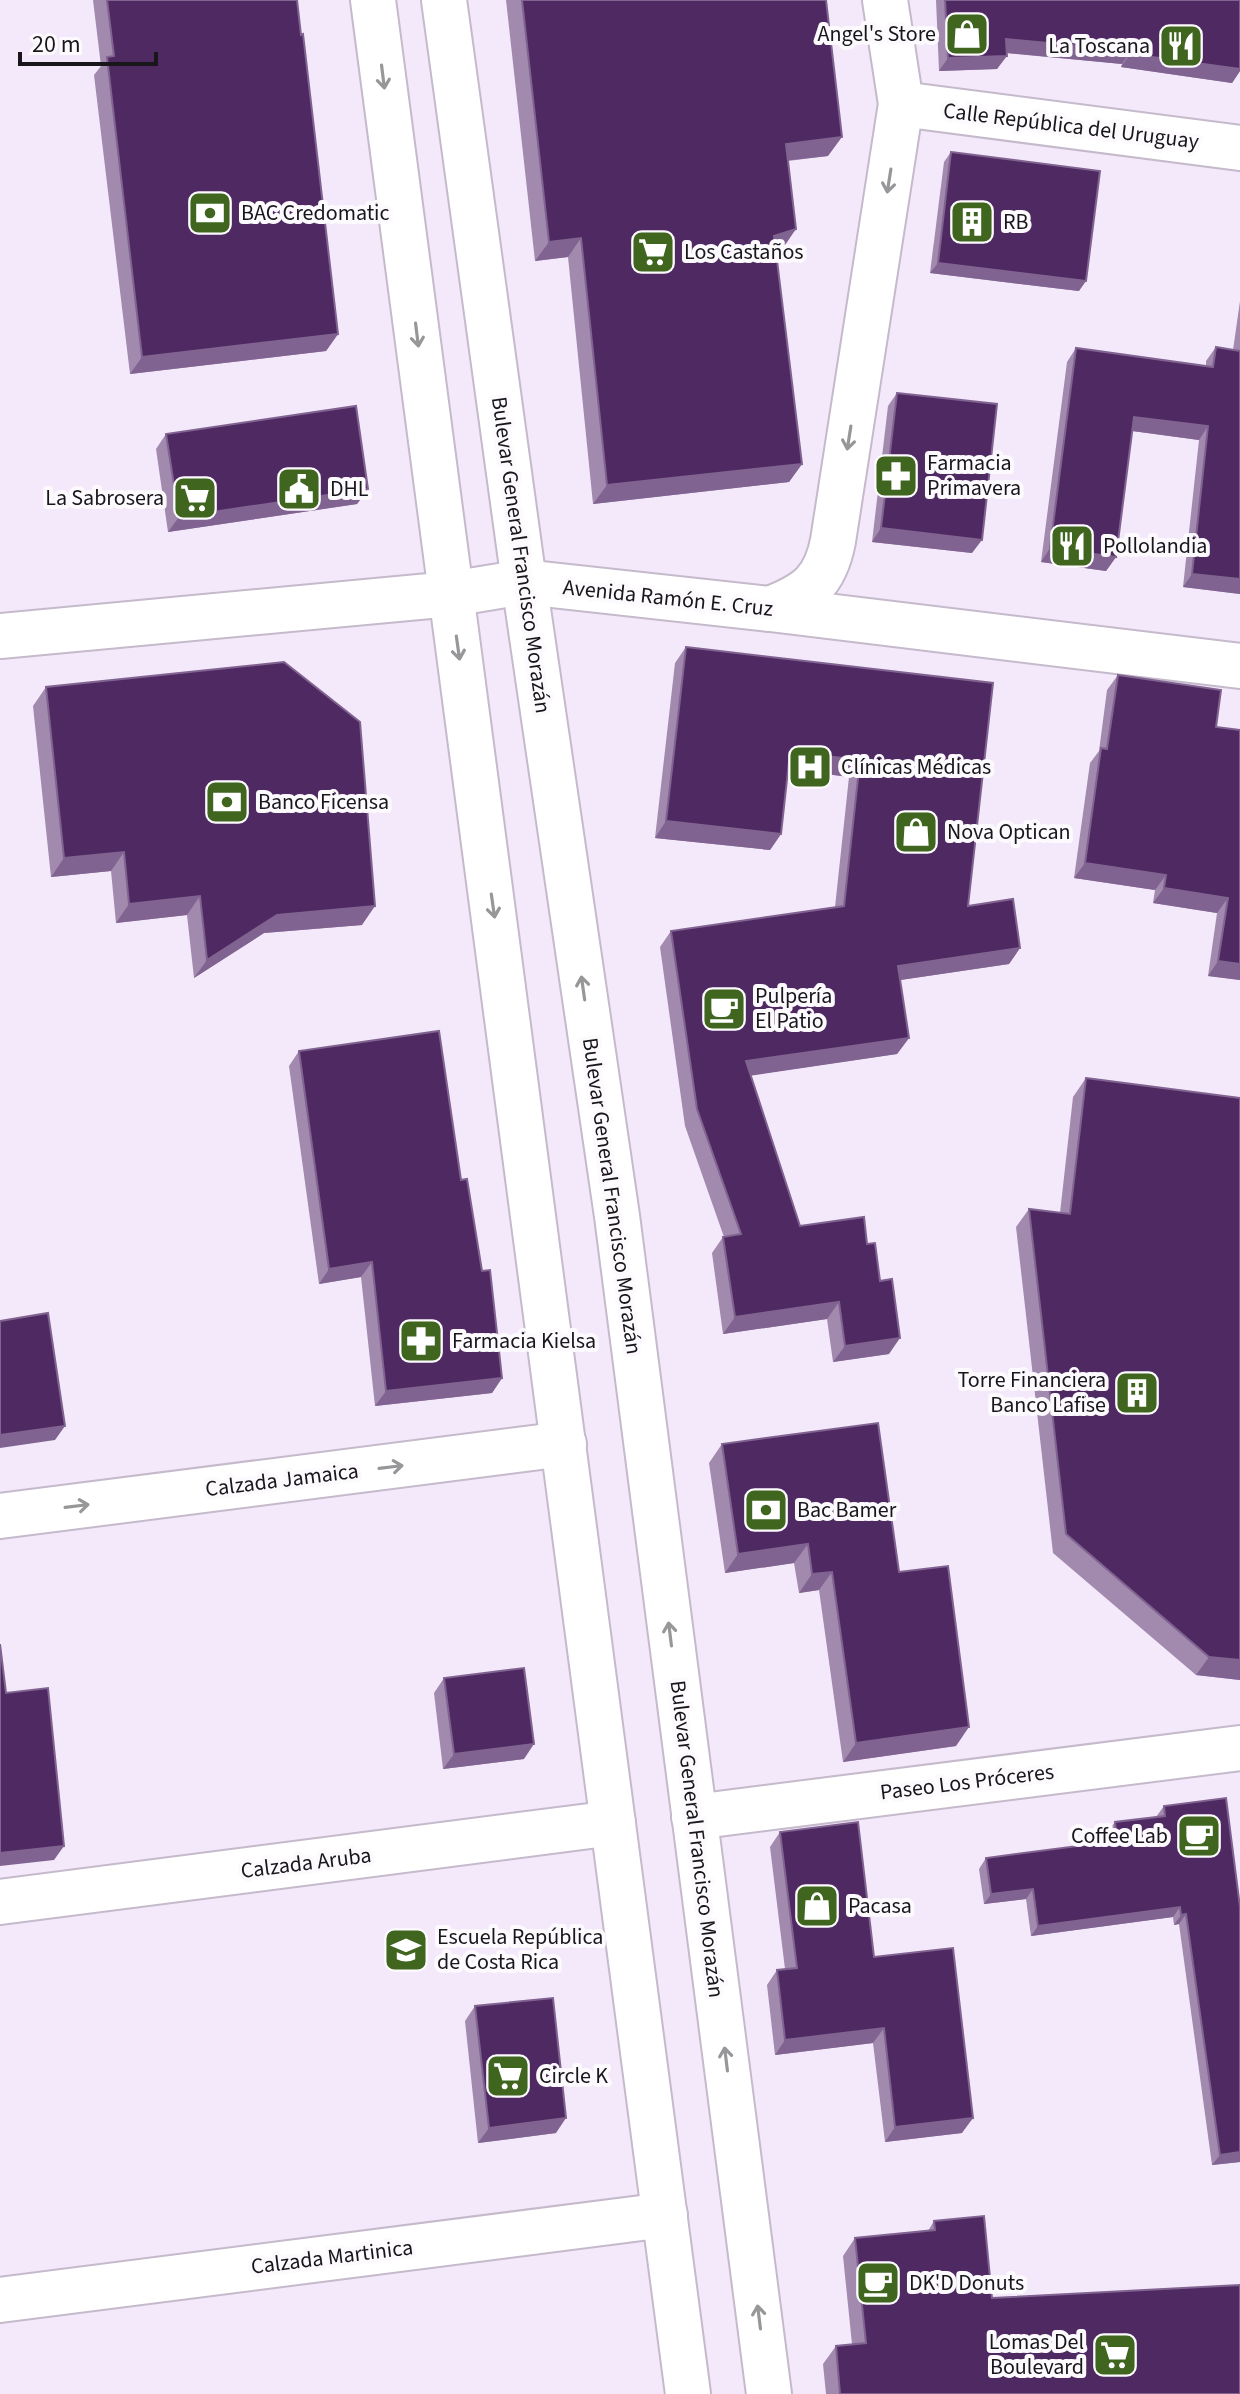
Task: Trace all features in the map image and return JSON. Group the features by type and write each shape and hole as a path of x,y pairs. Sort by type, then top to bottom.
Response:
{"main road":[{"path":"373,0 688,2394"},
{"name":"Bulevar General Francisco Morazán","path":"444,0 524,582 617,1216 769,2394"},
{"path":"770,609 811,588 831,551 901,104 885,0"},
{"name":"Calle República del Uruguay","path":"901,104 1240,148"},
{"name":"Avenida Ramón E. Cruz","path":"0,636 451,594 524,582 1240,666"},
{"name":"Calzada Jamaica","path":"0,1516 564,1444"},
{"name":"Paseo Los Próceres","path":"694,1817 1240,1748"},
{"name":"Calzada Aruba","path":"0,1902 613,1823"},
{"name":"Calzada Martinica","path":"0,2300 665,2215"}],"building":[{"name":"BAC Credomatic","path":"107,0 297,0 338,334 142,357 107,57 114,56"},
{"name":"Los Castaños","path":"522,0 826,0 842,137 786,144 796,229 774,236 802,464 607,485 581,238 549,242"},
{"path":"945,0 1240,0 1240,69 1130,54 1131,51 1006,39 1007,56 948,58"},
{"path":"951,152 1100,171 1086,281 938,263"},
{"path":"1216,347 1240,351 1240,579 1192,574 1208,426 1134,417 1116,557 1050,548 1076,348 1213,367"},
{"path":"897,393 997,404 982,540 881,528"},
{"path":"356,406 368,489 179,517 166,434"},
{"path":"686,647 993,683 968,906 1013,899 1020,948 898,966 909,1038 746,1061 800,1226 864,1217 867,1244 875,1243 880,1281 892,1279 900,1338 845,1346 839,1302 735,1317 723,1237 741,1234 697,1109 671,931 844,906 860,760 790,752 781,834 666,821"},
{"path":"284,662 360,722 375,906 277,915 207,960 200,896 129,904 124,852 64,858 46,687"},
{"path":"1118,675 1221,690 1216,727 1240,730 1240,964 1218,961 1228,898 1164,888 1166,875 1085,863 1101,748 1107,749"},
{"path":"439,1031 461,1180 467,1179 482,1271 490,1270 502,1378 386,1391 372,1262 329,1269 299,1051"},
{"name":"Torre Financiera Banco Lafise","path":"1086,1078 1240,1098 1240,1660 1209,1657 1066,1534 1029,1209 1070,1214"},
{"path":"48,1313 65,1426 0,1435 0,1321"},
{"path":"878,1423 899,1572 948,1566 969,1727 856,1743 832,1572 812,1574 808,1544 738,1554 722,1444"},
{"path":"0,1644 6,1693 48,1688 64,1846 0,1853"},
{"path":"524,1668 534,1744 454,1754 444,1678"},
{"path":"1226,1798 1240,1907 1240,2152 1220,2155 1186,1914 1181,1915 1180,1907 1038,1926 1033,1889 991,1894 986,1858 1117,1841 1115,1822 1165,1816 1164,1806"},
{"path":"858,1822 874,1957 953,1948 973,2118 895,2127 884,2028 785,2040 777,1970 797,1968 780,1832"},
{"path":"553,1998 566,2118 489,2128 475,2006"},
{"path":"984,2216 992,2298 1240,2285 1240,2394 840,2394 836,2346 866,2343 855,2238 935,2230 934,2221"}],"place":[{"name":"Angel's Store","path":"967,34"},
{"name":"La Toscana","path":"1181,46"},
{"name":"BAC Credomatic","path":"210,213"},
{"name":"RB","path":"972,222"},
{"name":"Los Castaños","path":"653,252"},
{"name":"Farmacia Primavera","path":"896,476"},
{"name":"DHL","path":"299,489"},
{"name":"La Sabrosera","path":"195,498"},
{"name":"Pollolandia","path":"1072,546"},
{"name":"Clínicas Médicas","path":"810,767"},
{"name":"Banco Ficensa","path":"227,802"},
{"name":"Nova Optican","path":"916,832"},
{"name":"Pulpería El Patio","path":"724,1009"},
{"name":"Farmacia Kielsa","path":"421,1341"},
{"name":"Torre Financiera Banco Lafise","path":"1137,1393"},
{"name":"Bac Bamer","path":"766,1510"},
{"name":"Coffee Lab","path":"1199,1836"},
{"name":"Pacasa","path":"817,1906"},
{"name":"Escuela República de Costa Rica","path":"406,1950"},
{"name":"Circle K","path":"508,2076"},
{"name":"DK'D Donuts","path":"878,2283"},
{"name":"Lomas Del Boulevard","path":"1115,2355"}]}
